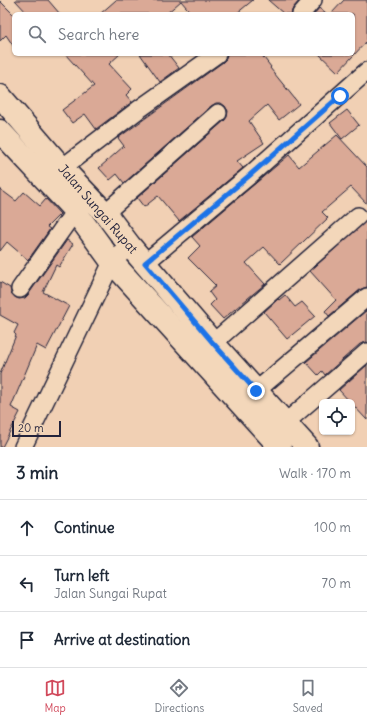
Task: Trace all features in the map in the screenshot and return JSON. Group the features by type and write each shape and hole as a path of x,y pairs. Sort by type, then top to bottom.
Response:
{"main road":[{"name":"Jalan Sungai Rupat","path":"0,96 62,168 105,213 130,246 213,343 307,447"},
{"name":"Jalan Sungai Rupat","path":"0,131 75,211 112,262 280,447"}],"street":[{"path":"303,12 313,0"},
{"path":"62,168 138,110 214,56"},
{"path":"145,263 250,175 367,71"},
{"path":"105,213 218,113"},
{"path":"20,289 75,211"},
{"path":"213,343 358,216"},
{"path":"23,447 112,262 130,246"},
{"path":"256,391 367,297"},
{"path":"285,422 367,352"}],"building":[{"path":"15,0 48,0 58,12 26,12"},
{"path":"116,0 253,0 238,12 190,12 181,1 168,12 102,12"},
{"path":"268,0 300,0 292,12 282,12"},
{"path":"344,0 367,0 367,41 355,54 355,12 333,12"},
{"path":"0,1 12,13 12,44 6,35 0,41"},
{"path":"319,8 324,12 316,12"},
{"path":"67,56 118,56 109,64 132,89 126,95 132,102 96,129 85,114 72,123 62,110 94,86"},
{"path":"141,56 170,56 179,68 160,82"},
{"path":"227,56 263,56 271,67 270,68 299,104 279,120 267,105 249,121 264,143 237,161 243,168 179,221 158,196 144,207 137,198 225,120 228,111 225,106 221,103 216,103 211,106 124,183 117,174 110,180 99,168 124,146 118,138 226,59"},
{"path":"321,56 353,56 338,72"},
{"path":"347,110 359,125 342,139 330,123"},
{"path":"337,135 367,167 367,204 351,187 322,212 328,218 280,264 264,247 246,263 265,284 223,319 210,305 215,300 209,292 216,286 188,258 200,246 192,237 289,155 299,167"},
{"path":"0,189 16,201 24,192 40,206 46,199 60,214 47,227 50,229 28,260 7,242 0,251"},
{"path":"367,220 367,287 361,289 329,316 325,311 336,300 310,271"},
{"path":"67,240 73,244 59,267 56,265 43,292 69,306 46,350 37,345 11,407 20,412 2,447 0,447 0,374 16,335 14,333 18,325 0,315 0,282 10,288 11,293 15,297 19,299 25,298"},
{"path":"285,295 295,307 302,302 315,316 287,339 264,312 278,299 279,300"},
{"path":"367,310 367,342 360,344 325,375 322,371 318,375 306,362"},
{"path":"367,365 367,420 355,407 355,399 347,399 339,390"}],"route":[{"path":"256,391 145,263 250,175 340,96"}]}
